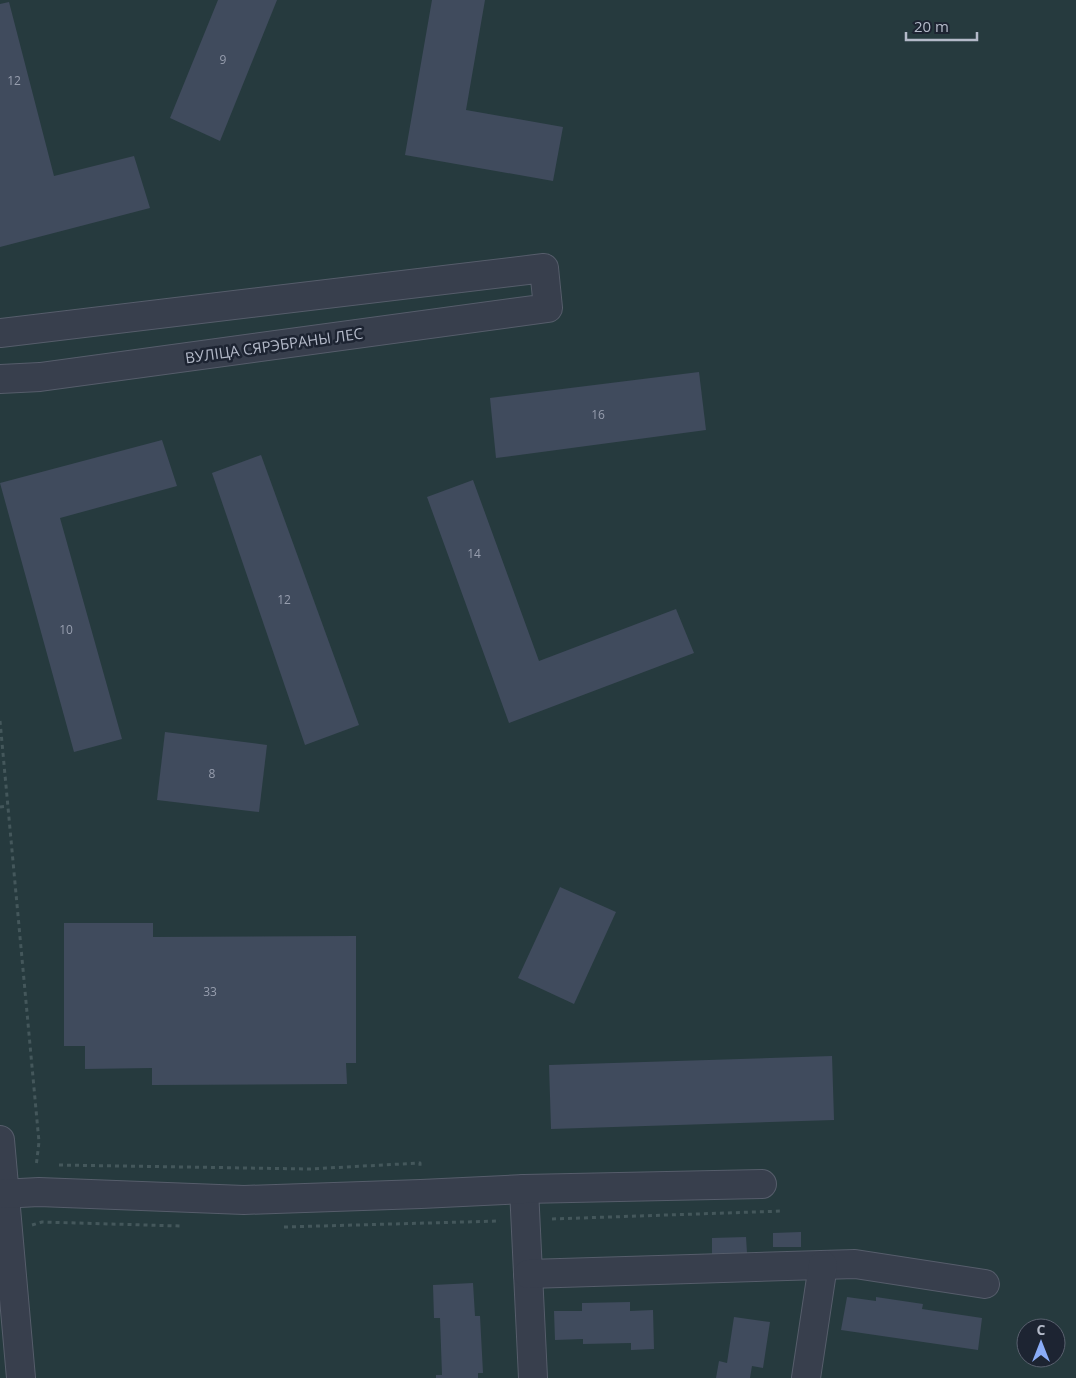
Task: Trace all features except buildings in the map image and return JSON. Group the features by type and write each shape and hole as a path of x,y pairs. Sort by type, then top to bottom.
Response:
{"street":[{"name":"ВУЛІЦА СЯРЭБРАНЫ ЛЕС","path":"0,333 544,268 548,308 50,375 0,380"},
{"path":"0,1140 3,1194 21,1378"},
{"path":"3,1194 38,1192 244,1200 524,1189 762,1184"},
{"path":"524,1189 533,1378"},
{"path":"528,1274 855,1264 985,1284"},
{"path":"806,1378 823,1265"}],"path":[{"path":"0,721 39,1142 36,1162 46,1165"},
{"path":"0,807 8,806"},
{"path":"56,1165 309,1169 420,1163"},
{"path":"284,1227 783,1211"},
{"path":"27,1232 32,1225 42,1222 187,1226"}],"green space":[{"path":"0,0 1076,0 1076,1378 0,1378"}]}
